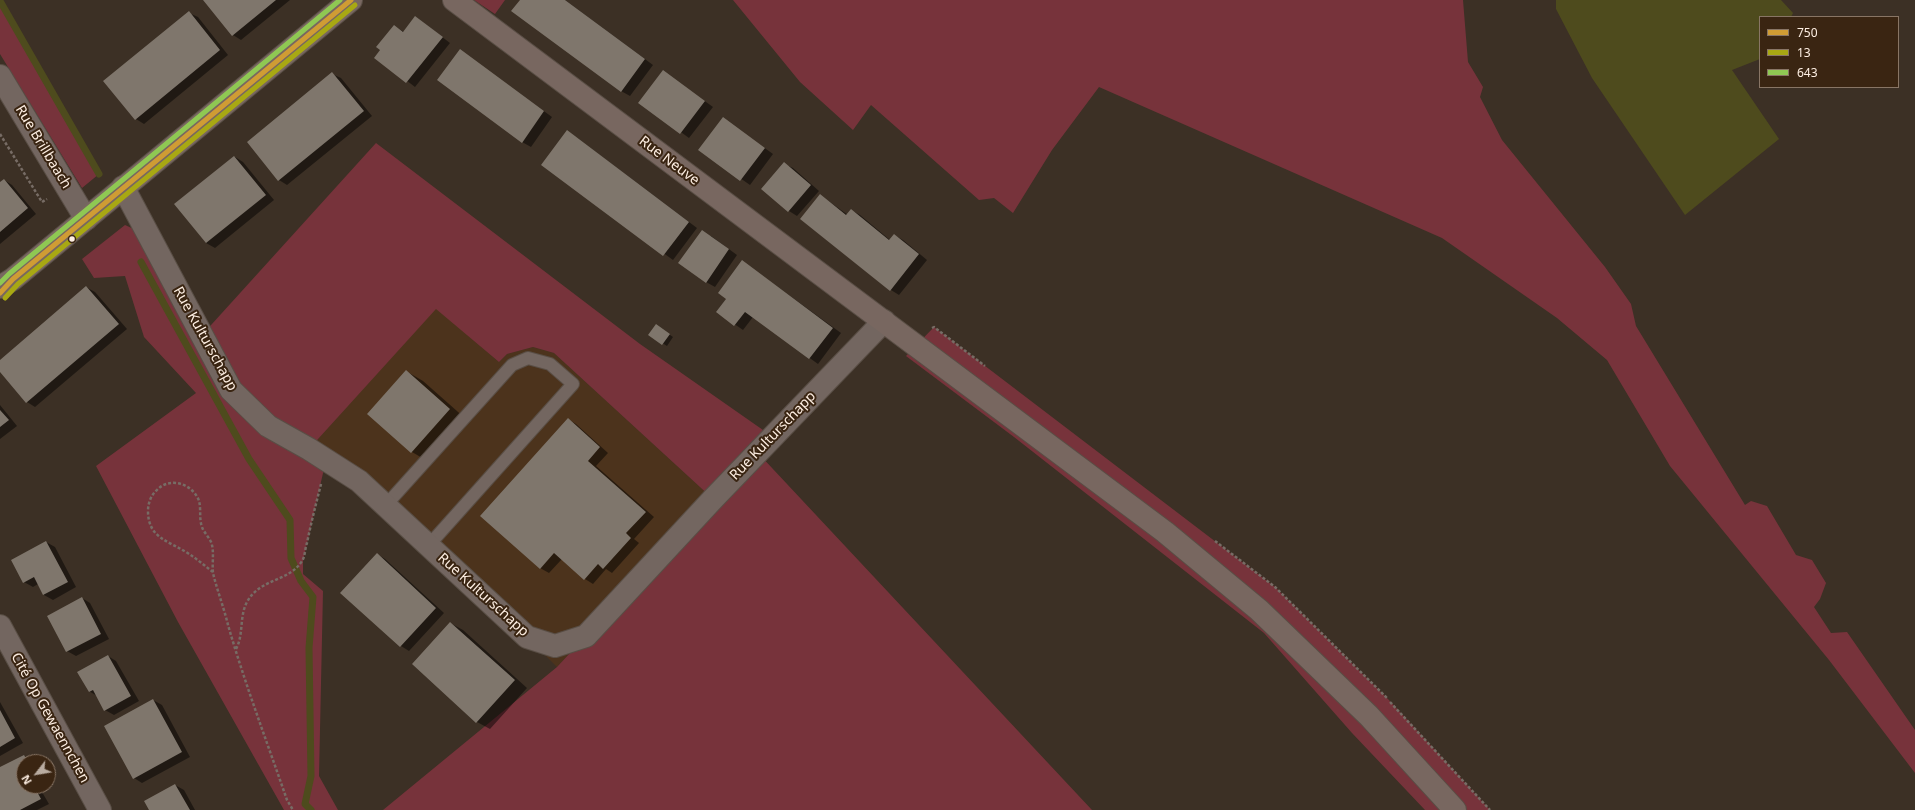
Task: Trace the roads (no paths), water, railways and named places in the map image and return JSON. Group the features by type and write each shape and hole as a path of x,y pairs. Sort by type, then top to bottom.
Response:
{"street":[{"path":"4,286 351,0"},
{"name":"Rue Neuve","path":"454,0 1165,532 1259,610 1369,716 1455,810"},
{"name":"Rue Brillbaach","path":"0,76 86,219"},
{"name":"Rue Kulturschapp","path":"124,187 231,390 268,426 359,481 527,637 555,646 586,636 713,498 884,321"},
{"name":"Cité Op Gewaennchen","path":"0,626 100,810"}],"lane":[{"path":"386,505 512,365 528,358 550,364 573,384 429,545"}],"waterway":[{"path":"0,1 99,174"},
{"path":"141,262 249,459 290,520 291,558 301,581 313,597 309,648 311,776 305,804 311,810"}]}
